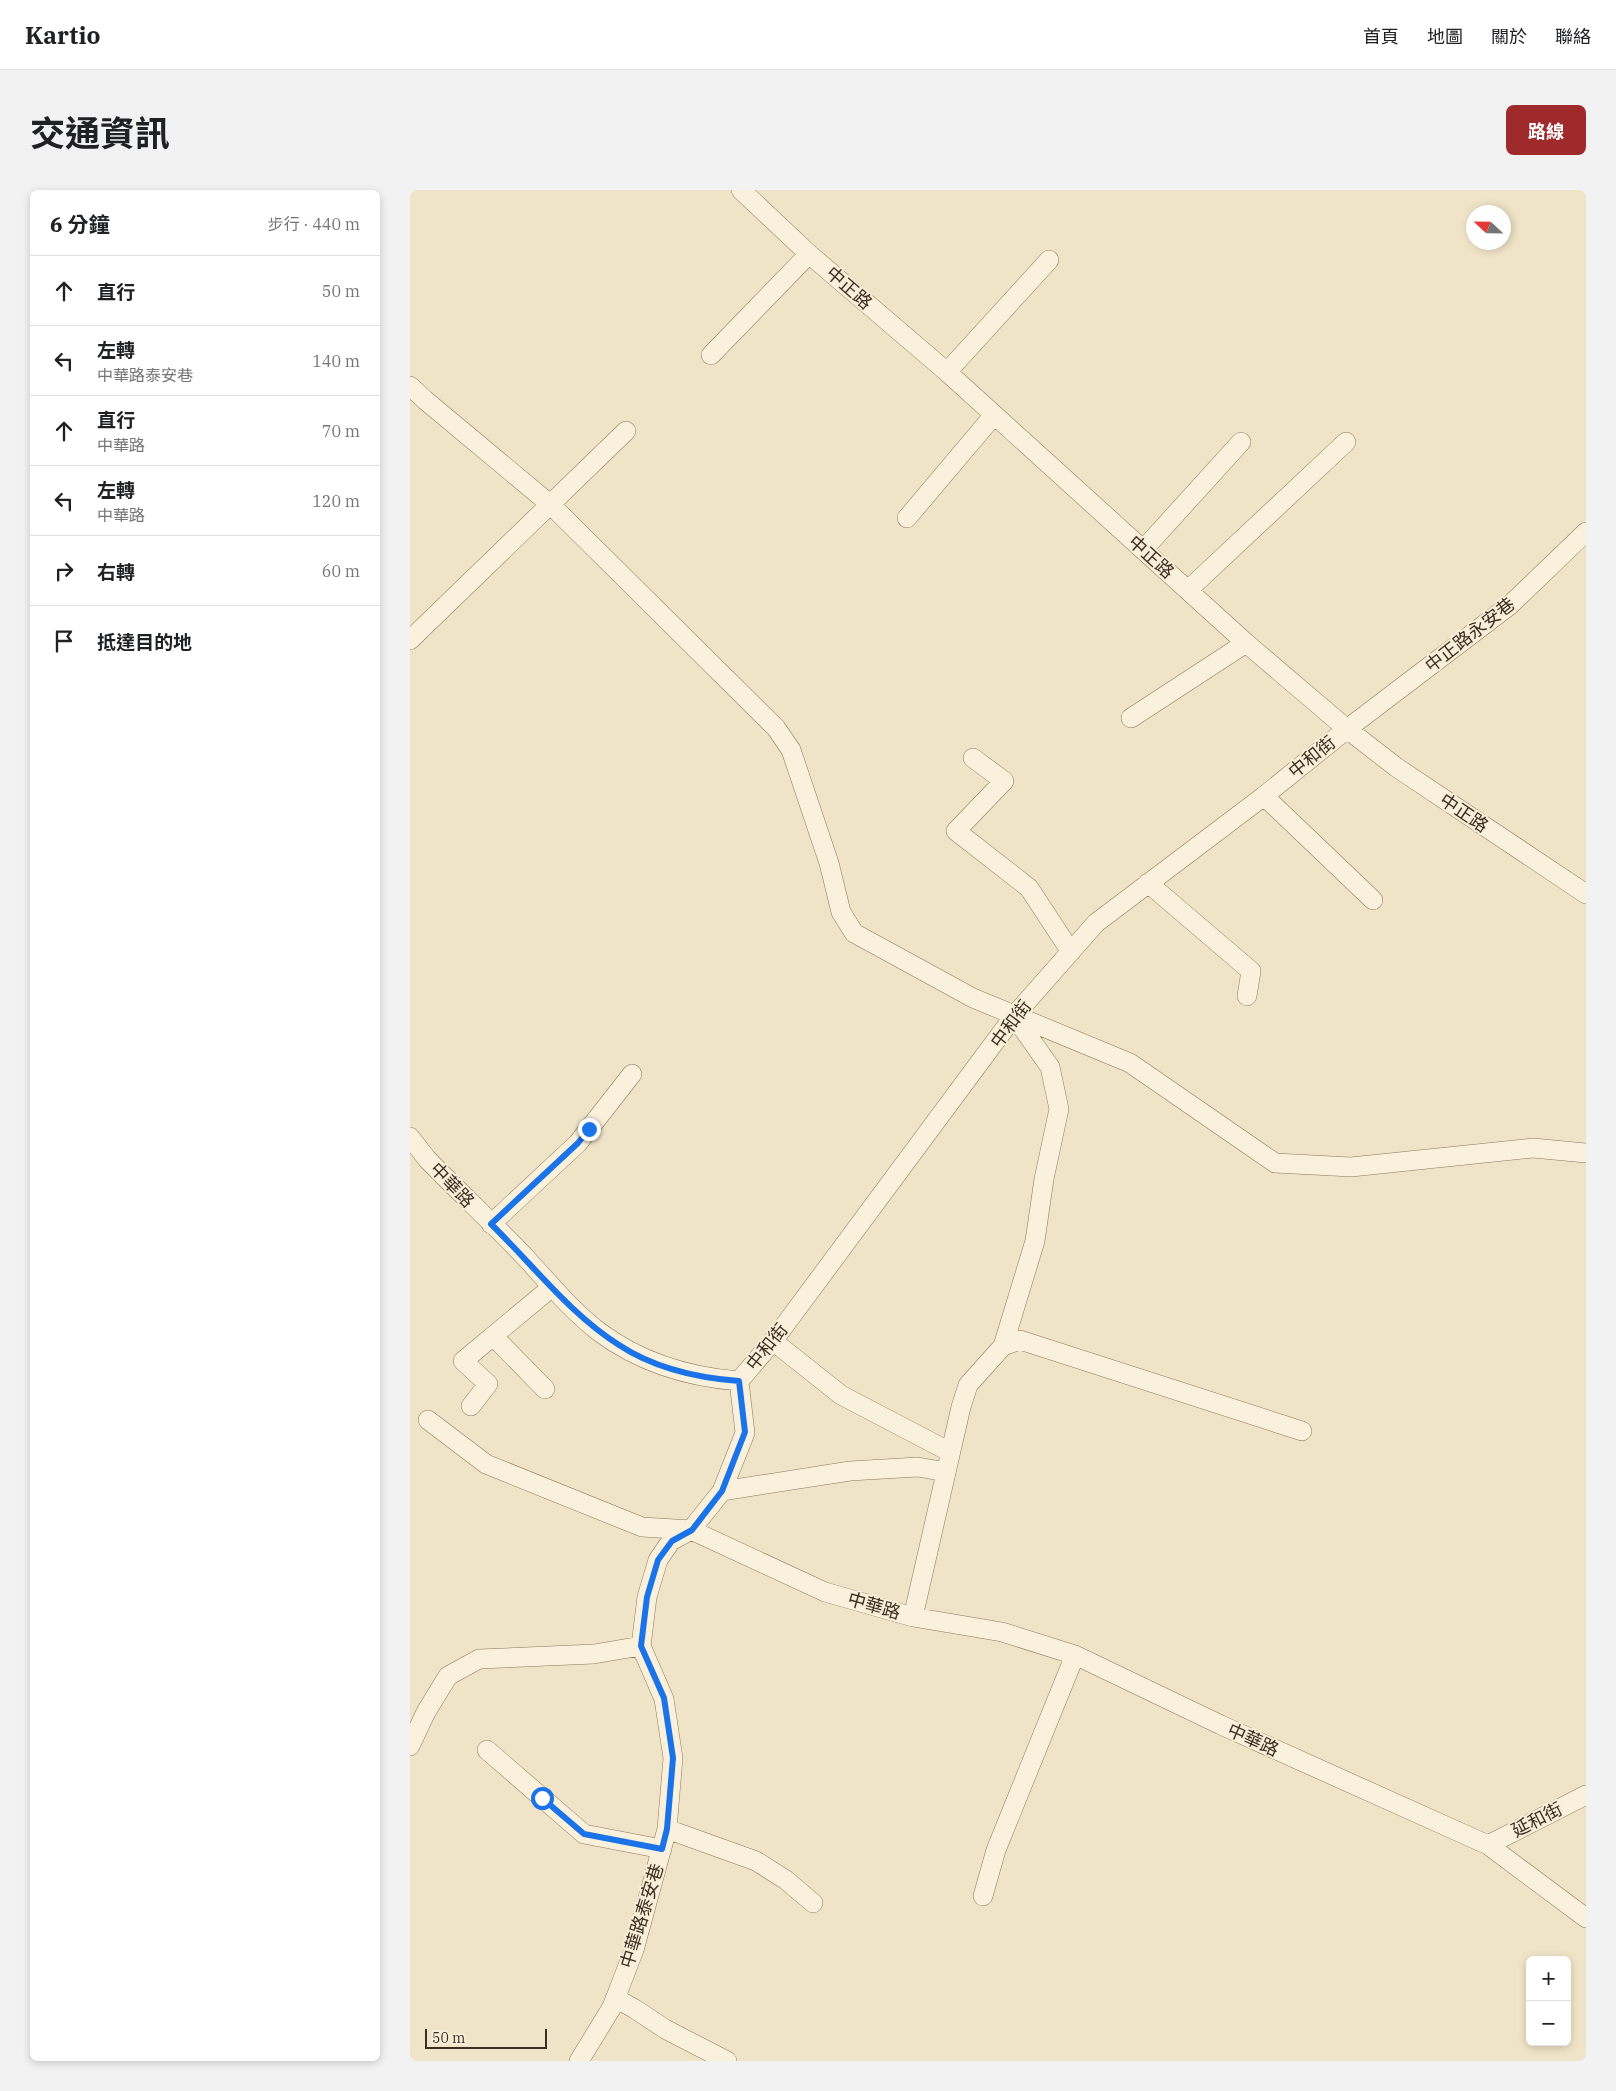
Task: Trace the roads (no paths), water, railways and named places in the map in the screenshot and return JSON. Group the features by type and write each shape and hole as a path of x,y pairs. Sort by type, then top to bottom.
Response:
{"street":[{"name":"中正路","path":"741,190 809,254 947,372 1246,643 1347,729 1396,767 1586,894"},
{"path":"711,355 809,254"},
{"path":"947,372 1049,260"},
{"path":"410,386 424,400 551,505 776,728 791,750 829,864 841,912 854,933 973,998 1130,1063 1275,1163 1351,1167 1533,1148 1586,1153"},
{"path":"908,518 994,415"},
{"path":"410,640 626,431"},
{"path":"1143,550 1241,442"},
{"path":"1188,590 1346,442"},
{"name":"中正路永安巷","path":"1347,729 1510,605 1586,532"},
{"path":"1131,718 1246,643"},
{"name":"中和街","path":"739,1381 773,1341 1014,1016 1096,922 1264,796 1347,729"},
{"path":"972,758 1004,781 956,831 1029,888 1071,952"},
{"path":"1264,796 1373,900"},
{"path":"1148,883 1251,971 1247,996"},
{"path":"913,1617 950,1452 968,1385 1003,1346 1035,1241 1044,1179 1059,1109 1050,1067 1014,1016"},
{"path":"491,1224 578,1143 632,1074"},
{"name":"中華路","path":"410,1137 427,1159 552,1288 597,1330 620,1346 656,1364 707,1378 739,1381"},
{"path":"471,1406 488,1384 463,1361 552,1288"},
{"path":"493,1336 545,1389"},
{"path":"1003,1346 1020,1340 1302,1431"},
{"path":"773,1341 842,1395 950,1452"},
{"path":"410,1746 418,1711 448,1676 478,1659 594,1654 641,1646 647,1597 658,1560 672,1541 692,1530 722,1491 745,1432 739,1381"},
{"path":"428,1420 486,1464 541,1488 642,1527 692,1530"},
{"path":"722,1491 850,1471 918,1467 946,1472"},
{"name":"中華路","path":"692,1530 825,1592 913,1617 1002,1632 1075,1655 1230,1729 1488,1845 1586,1918"},
{"name":"中華路泰安巷","path":"579,2061 615,1998 634,1950 667,1829 673,1758 664,1698 641,1646"},
{"path":"983,1896 996,1850 1075,1655"},
{"path":"487,1750 584,1834 662,1849"},
{"name":"延和街","path":"1488,1845 1586,1795"},
{"path":"667,1829 756,1861 786,1880 813,1904"},
{"path":"615,1998 665,2029 726,2061"}]}
